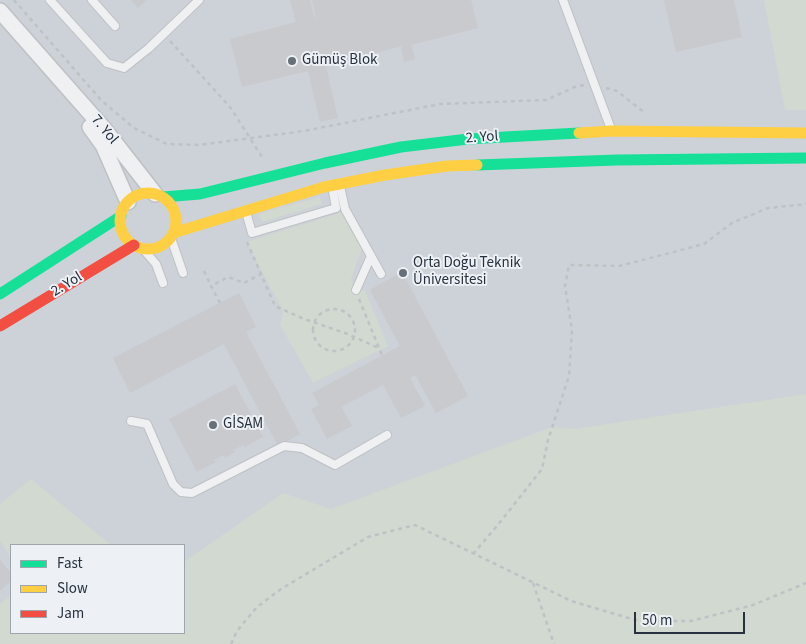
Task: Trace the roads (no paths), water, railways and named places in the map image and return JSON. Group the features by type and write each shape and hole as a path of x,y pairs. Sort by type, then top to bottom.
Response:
{"street":[{"name":"7. Yol","path":"0,11 105,130 159,196"},
{"name":"7. Yol","path":"49,68 103,145 124,209"},
{"name":"2. Yol","path":"0,326 74,280 139,247 152,249 161,246 172,236 245,210 336,185 447,166 614,146 806,133"},
{"name":"2. Yol","path":"0,294 124,209 137,195 146,193 159,196 200,194 325,162 401,147 468,139 806,158"},
{"path":"159,196 170,202 176,217 176,226 172,236"},
{"path":"124,209 120,224 123,233 128,240 139,247"}],"lane":[{"path":"50,0 107,63 124,68 149,48 199,0"},
{"path":"92,0 115,26"},
{"path":"563,0 614,146"},
{"path":"245,210 252,232 336,208 336,185"},
{"path":"336,185 346,209 381,274"},
{"path":"172,236 183,273"},
{"path":"139,247 156,264 163,283"},
{"path":"356,290 371,256"},
{"path":"131,421 147,424 173,484 181,492 192,493 284,446 302,448 335,465 388,435"}],"place":[{"name":"Gümüş Blok","path":"292,61"},
{"name":"Orta Doğu Teknik Üniversitesi","path":"403,273"},
{"name":"GİSAM","path":"213,425"}]}
